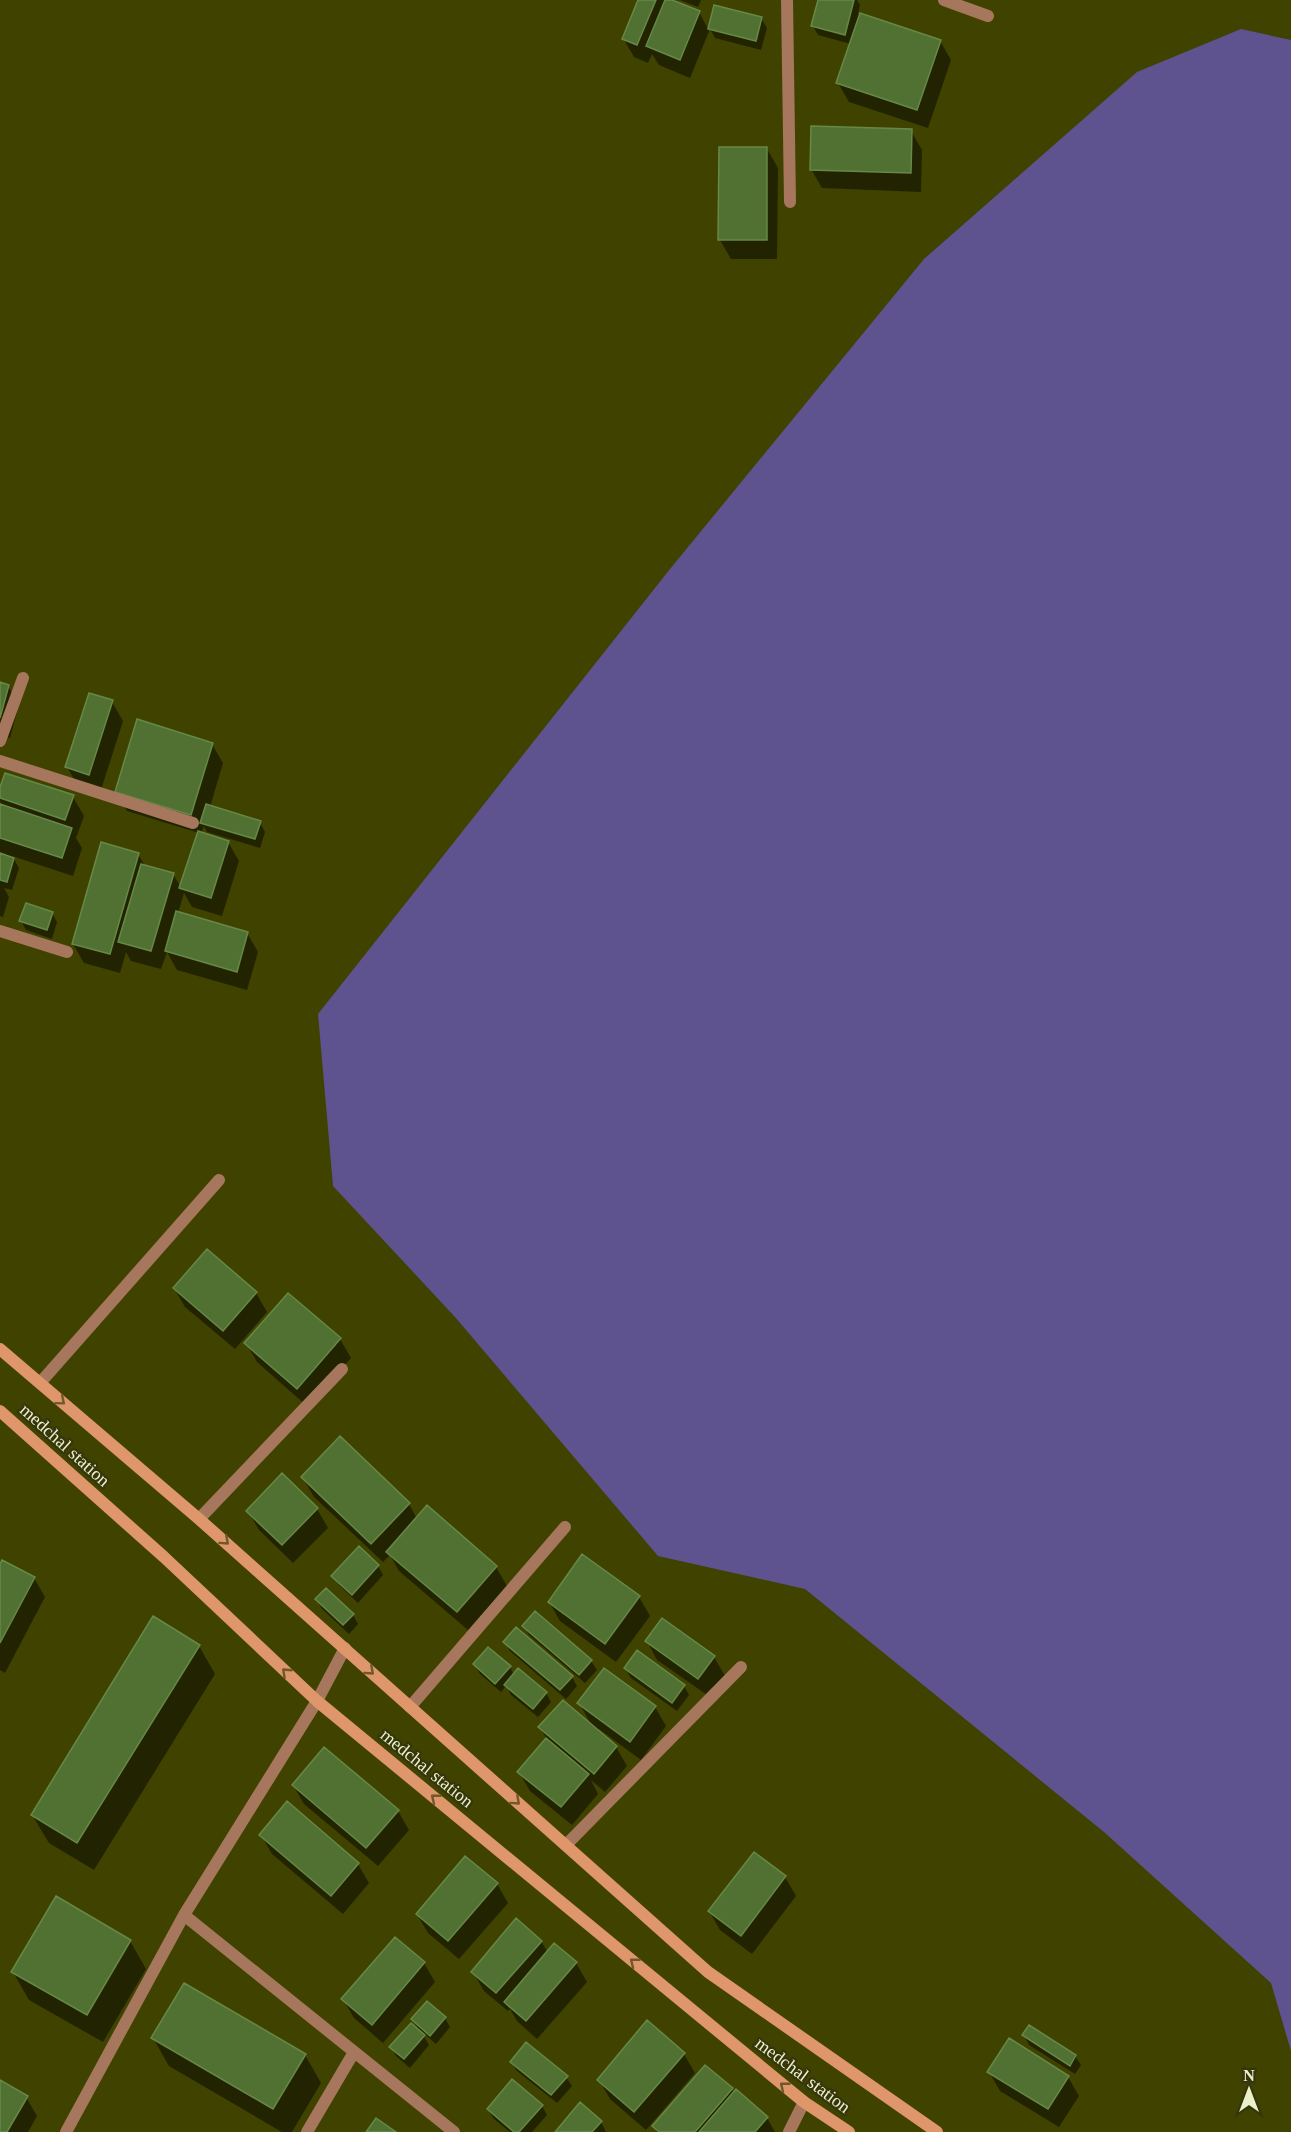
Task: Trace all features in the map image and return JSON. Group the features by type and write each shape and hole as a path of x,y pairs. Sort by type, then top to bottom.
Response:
{"street":[{"path":"788,0 790,202"},
{"path":"944,0 988,16"},
{"path":"0,741 23,678"},
{"path":"0,761 193,823"},
{"path":"0,931 67,952"},
{"path":"40,1383 219,1180"},
{"path":"0,1349 199,1519 708,1972 937,2132"},
{"path":"199,1519 342,1369"},
{"name":"medchal station","path":"0,1411 164,1557 317,1701 804,2102 849,2132"},
{"path":"410,1707 565,1527"},
{"path":"66,2132 184,1915 317,1701 345,1648"},
{"path":"566,1845 741,1667"},
{"path":"184,1915 454,2132"},
{"path":"307,2132 354,2052"},
{"path":"789,2132 804,2102"}],"shaded area":[{"path":"1241,29 1291,40 1291,2051 1271,1983 1104,1832 805,1589 658,1556 455,1317 333,1186 318,1014 670,569 924,259 1137,72"}],"building":[{"path":"638,0 656,0 637,45 622,39"},
{"path":"665,0 672,0 700,11 680,60 646,46"},
{"path":"818,0 854,0 845,35 811,26"},
{"path":"714,5 762,17 756,41 708,29"},
{"path":"860,13 941,40 917,110 836,83"},
{"path":"811,126 912,129 911,173 810,170"},
{"path":"719,147 767,147 767,240 718,240"},
{"path":"0,682 9,685 0,718"},
{"path":"89,693 113,700 89,775 65,767"},
{"path":"137,719 213,743 191,815 115,792"},
{"path":"5,773 74,795 65,820 0,798 0,787"},
{"path":"0,804 72,828 62,858 0,838"},
{"path":"206,804 261,821 255,839 200,823"},
{"path":"198,831 229,841 211,898 179,888"},
{"path":"101,842 139,853 110,954 72,944"},
{"path":"0,853 14,858 7,882 0,880"},
{"path":"141,864 174,873 151,951 118,942"},
{"path":"26,903 53,912 47,930 19,921"},
{"path":"176,911 248,932 237,972 165,951"},
{"path":"207,1249 257,1292 223,1331 173,1288"},
{"path":"288,1293 341,1338 297,1389 244,1343"},
{"path":"340,1436 410,1503 371,1544 301,1477"},
{"path":"282,1473 318,1508 282,1545 246,1511"},
{"path":"427,1505 497,1566 457,1612 386,1552"},
{"path":"359,1546 379,1565 352,1595 331,1576"},
{"path":"582,1554 640,1596 605,1644 548,1602"},
{"path":"2,1560 35,1577 0,1643 0,1564"},
{"path":"326,1588 354,1614 343,1625 315,1599"},
{"path":"535,1611 592,1660 579,1675 522,1626"},
{"path":"153,1616 200,1645 77,1843 31,1815"},
{"path":"662,1618 715,1656 698,1679 645,1641"},
{"path":"516,1627 573,1676 560,1690 503,1642"},
{"path":"488,1647 511,1666 495,1684 473,1664"},
{"path":"637,1650 685,1685 672,1703 624,1668"},
{"path":"518,1668 547,1692 533,1709 504,1685"},
{"path":"604,1668 656,1706 630,1742 577,1703"},
{"path":"563,1700 617,1746 594,1774 538,1727"},
{"path":"546,1738 589,1774 561,1807 517,1772"},
{"path":"324,1747 399,1810 366,1848 292,1785"},
{"path":"287,1801 359,1863 331,1896 259,1835"},
{"path":"754,1852 786,1876 741,1936 708,1911"},
{"path":"465,1856 498,1883 448,1941 416,1914"},
{"path":"56,1896 131,1940 87,2015 11,1972"},
{"path":"516,1918 542,1941 496,1993 471,1972"},
{"path":"395,1937 425,1962 372,2025 341,1999"},
{"path":"554,1943 577,1962 526,2021 504,2002"},
{"path":"184,1983 306,2054 273,2109 151,2038"},
{"path":"427,2001 446,2017 430,2036 411,2019"},
{"path":"647,2020 685,2053 634,2112 597,2080"},
{"path":"411,2023 425,2035 404,2059 389,2047"},
{"path":"1029,2025 1076,2055 1070,2066 1022,2035"},
{"path":"1009,2038 1069,2076 1048,2109 987,2072"},
{"path":"526,2042 568,2076 551,2095 510,2062"},
{"path":"705,2065 733,2088 695,2132 659,2132 652,2126"},
{"path":"512,2079 543,2105 519,2132 514,2132 487,2109"},
{"path":"0,2080 28,2096 7,2132 0,2132"},
{"path":"736,2089 768,2117 755,2132 699,2132"},
{"path":"580,2102 602,2121 592,2132 555,2132"},
{"path":"376,2118 396,2132 366,2132"}]}
